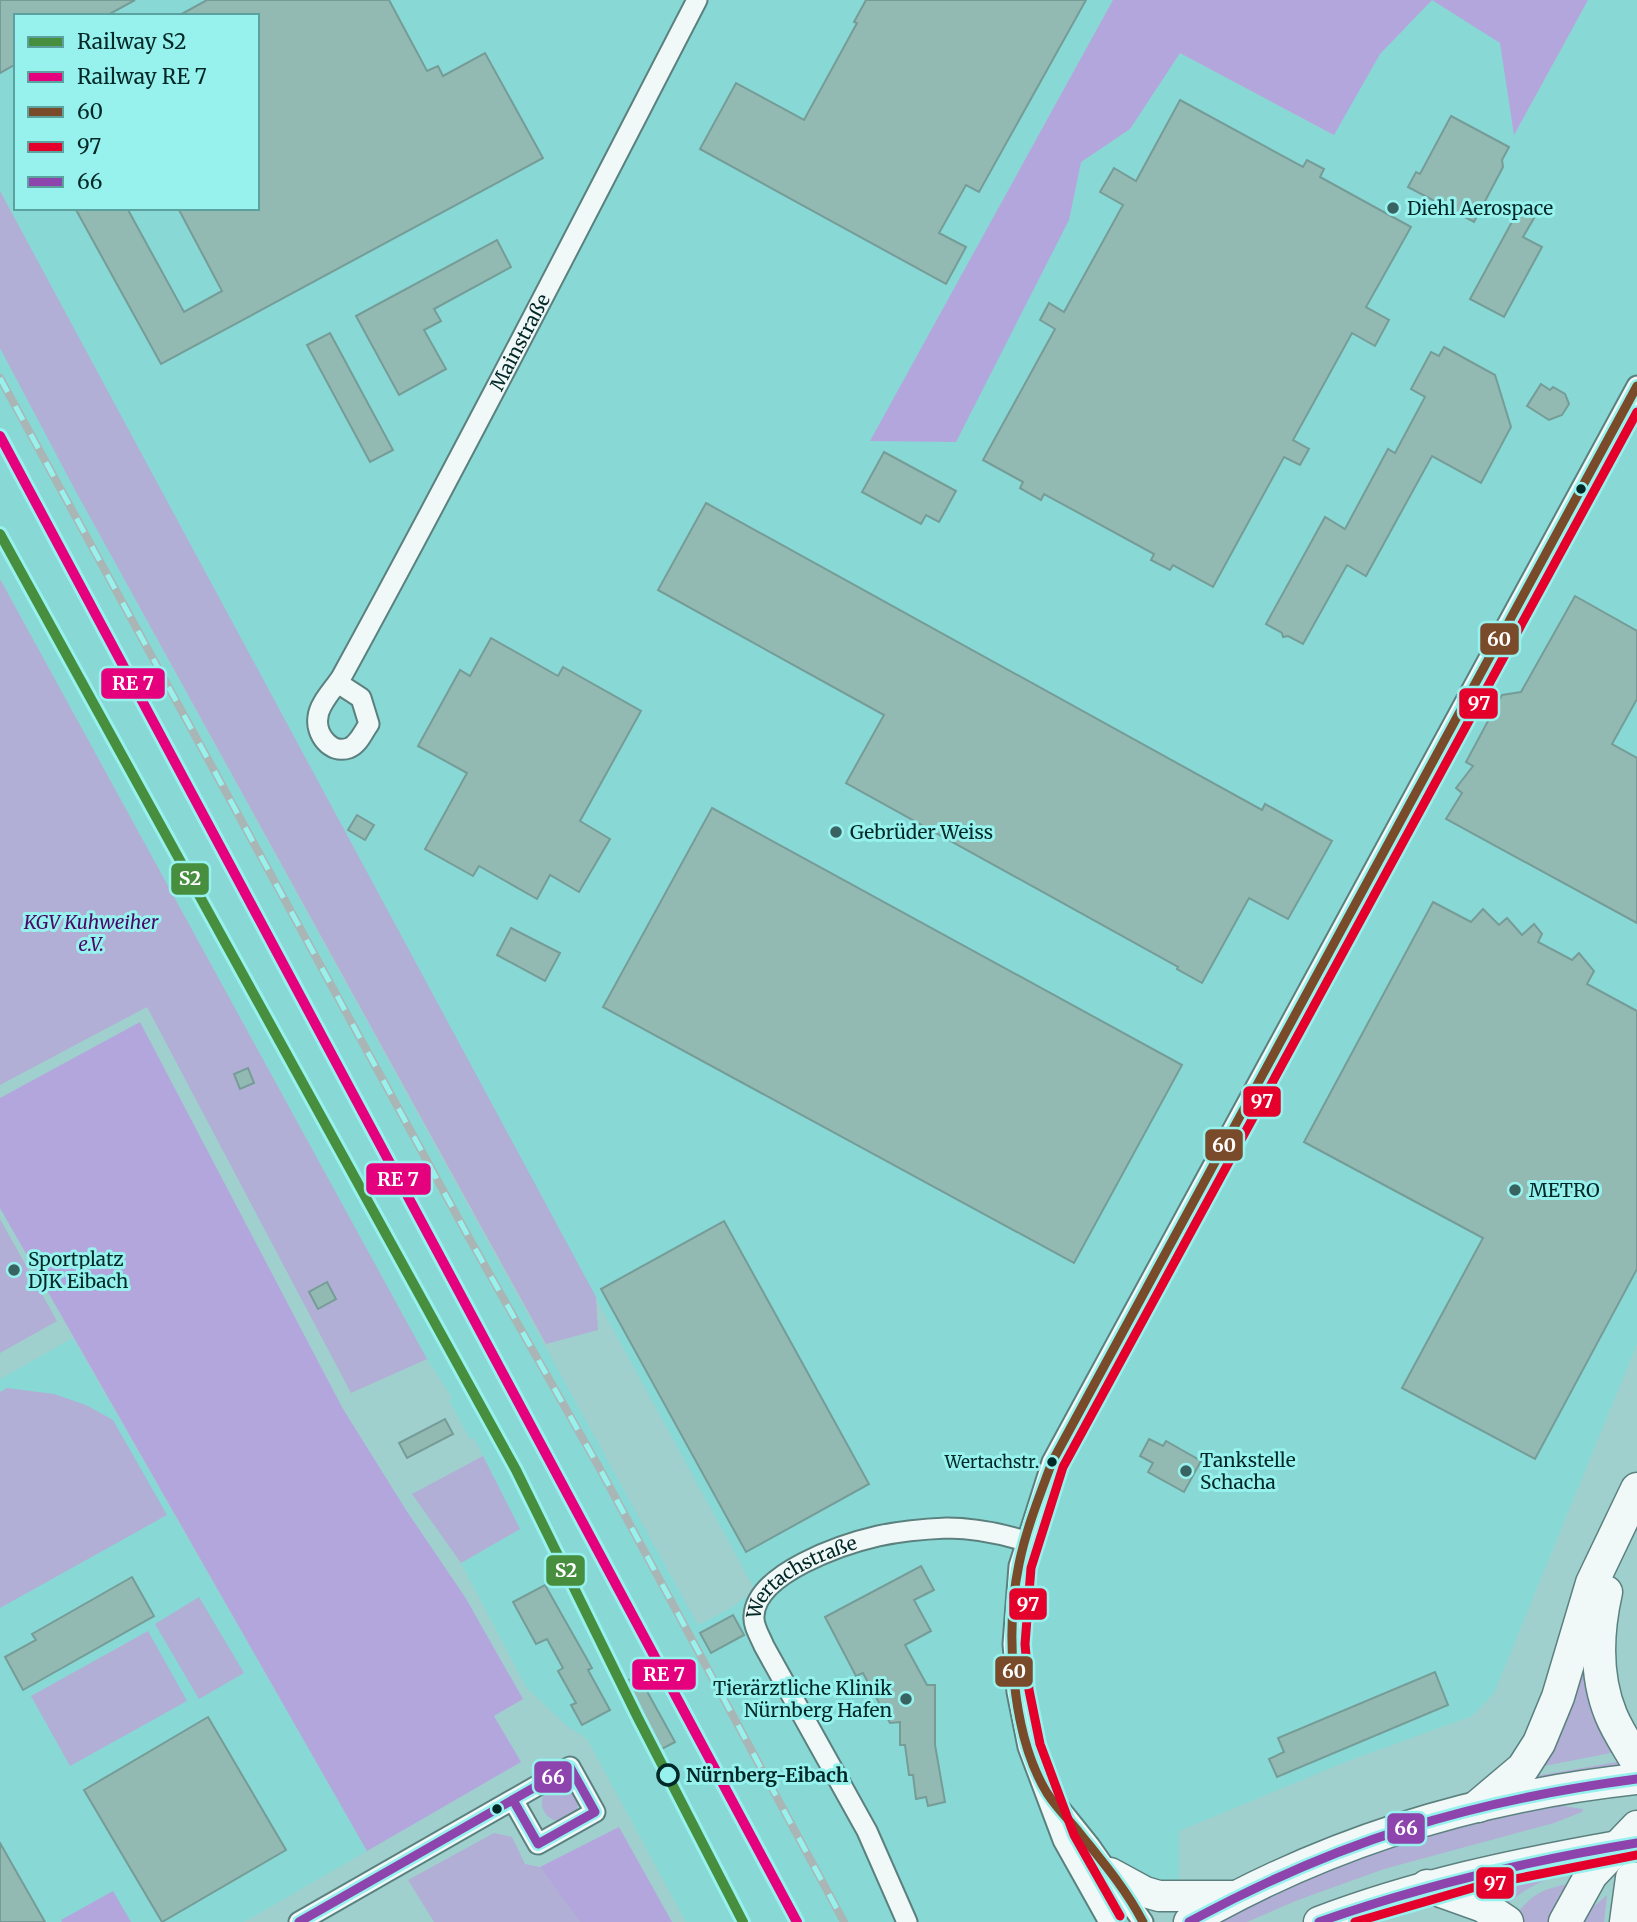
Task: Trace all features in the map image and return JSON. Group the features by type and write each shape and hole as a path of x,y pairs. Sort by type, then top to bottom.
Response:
{"highway":[{"path":"1637,1490 1608,1584 1599,1644 1601,1674 1608,1705 1620,1735 1637,1762"},
{"path":"1478,1806 1524,1768 1539,1744 1558,1696 1592,1583 1637,1490"},
{"path":"1564,1922 1591,1875 1627,1837"},
{"path":"1626,1922 1632,1878"},
{"path":"1427,1886 1483,1906 1507,1922"}],"main road":[{"path":"1189,1922 1289,1870 1351,1844 1416,1822 1554,1790 1637,1779"},
{"path":"1319,1922 1427,1886 1627,1837"},
{"path":"1110,1873 1145,1892 1159,1896 1236,1896"}],"street":[{"name":"Mainstraße","path":"338,683 409,554 697,0"},
{"path":"1109,1922 1063,1840 1028,1747 1016,1680 1013,1644 1016,1592 1026,1541 1052,1462 1637,386"},
{"name":"Wertachstraße","path":"907,1922 867,1831 764,1646 755,1625 756,1605 773,1582 787,1572 846,1546 876,1537 906,1531 947,1528 985,1530 1026,1541"},
{"path":"1045,1790 1110,1873 1143,1922"},
{"path":"299,1922 513,1800"}],"shaded area":[{"path":"0,0 1113,0 871,440 1069,220 1081,162 1130,129 1180,53 1333,135 1380,54 1432,0 1500,42 1515,134 1588,0 1637,0 1637,1344 1494,1693 1472,1716 1348,1761 1179,1831 1179,1886 1127,1922 686,1922 587,1739 566,1725 526,1687 461,1563 520,1529 474,1438 470,1439 449,1401 452,1398 427,1359 0,579 0,348 74,488 698,1625 731,1608 755,1590 450,1030 0,191"},
{"path":"1113,0 1432,0 1380,54 1334,135 1180,53 1130,129 1081,162 1069,220 956,442 870,441"},
{"path":"1432,0 1588,0 1514,135 1500,43"},
{"path":"140,1022 343,1409 406,1510 465,1597 523,1699 494,1716 521,1762 367,1851 0,1208 0,1098"},
{"path":"73,1338 367,1851 244,1922 0,1922 0,1379"},
{"path":"619,1827 672,1922 580,1922 540,1867"},
{"path":"113,1891 131,1922 62,1922 61,1920"}],"green space":[{"path":"0,191 596,1297 598,1330 546,1344 74,488 0,348"},
{"name":"KGV Kuhweiher e.V.","path":"0,579 427,1359 351,1393 147,1007 0,1085"},
{"name":"Sportplatz DJK Eibach","path":"0,1219 57,1321 0,1353"},
{"path":"7,1388 54,1394 86,1405 113,1420 167,1515 0,1608 0,1392"},
{"path":"483,1456 520,1529 461,1563 412,1494"},
{"path":"199,1597 244,1673 199,1699 155,1624"},
{"path":"148,1631 187,1701 70,1766 31,1696"},
{"path":"1580,1660 1590,1660 1616,1752 1544,1766 1540,1763"},
{"path":"1622,1761 1626,1766 1528,1783 1530,1777"},
{"path":"560,1785 572,1791 578,1803 572,1815 560,1821 548,1815 542,1803 548,1791"},
{"path":"1551,1804 1583,1809 1582,1812 1554,1823 1384,1869 1298,1900 1247,1922 1211,1922 1265,1894 1399,1840"},
{"path":"494,1833 512,1837 525,1864 540,1867 580,1922 434,1922 408,1880"},
{"path":"1583,1865 1578,1872 1536,1884 1501,1909 1467,1891"},
{"path":"1574,1883 1554,1922 1517,1922 1513,1918 1539,1893"},
{"path":"1607,1895 1604,1922 1583,1922 1593,1907"}],"building":[{"path":"0,0 135,0 110,14 14,14 14,65 0,73"},
{"path":"207,0 389,0 427,71 438,66 443,76 485,53 543,158 161,364 76,210 128,210 184,312 222,291 179,210 259,210 259,14 182,14"},
{"path":"866,0 1086,0 979,192 966,185 939,233 966,247 946,284 700,149 736,83 804,120 857,23 854,22"},
{"path":"1180,100 1303,167 1307,160 1324,169 1320,177 1411,227 1366,307 1389,320 1375,346 1352,333 1293,440 1309,449 1300,465 1284,457 1213,587 1173,565 1170,570 1151,560 1154,554 1044,494 1041,500 1020,488 1023,482 983,460 1055,329 1040,320 1049,303 1064,312 1123,205 1100,192 1114,168 1136,181"},
{"path":"1451,116 1509,147 1502,160 1503,167 1474,222 1408,187 1416,172 1420,174"},
{"path":"1519,209 1534,218 1523,237 1542,247 1504,317 1470,299"},
{"path":"497,240 511,267 434,309 441,321 424,330 446,369 399,395 356,316"},
{"path":"330,333 393,450 370,462 307,345"},
{"path":"1444,347 1495,375 1511,427 1481,483 1432,456 1366,576 1347,565 1303,644 1288,636 1283,637 1282,633 1266,624 1325,517 1345,529 1388,449 1395,453 1425,397 1411,389 1431,352 1439,356"},
{"path":"1541,384 1565,394 1569,404 1562,415 1549,420 1527,406"},
{"path":"884,452 956,491 939,522 926,515 921,524 862,492"},
{"path":"706,503 1262,810 1265,804 1332,841 1288,919 1249,898 1202,983 1177,969 1178,967 846,783 884,715 658,590"},
{"path":"1575,596 1637,631 1637,699 1612,744 1637,758 1637,923 1446,819 1462,793 1456,788 1473,766 1466,762 1502,695 1521,692"},
{"path":"491,638 558,676 563,667 641,711 580,821 610,839 579,892 550,875 537,899 479,866 473,876 425,849 467,773 418,746 460,670 470,676"},
{"path":"712,808 1182,1065 1074,1263 603,1007"},
{"path":"357,815 374,825 365,840 348,830"},
{"name":"METRO","path":"1433,902 1471,922 1483,909 1499,925 1507,918 1522,935 1534,924 1542,934 1538,942 1572,960 1579,953 1594,971 1587,984 1637,1011 1637,1269 1535,1459 1402,1388 1483,1238 1304,1142"},
{"path":"511,928 560,953 545,981 497,955"},
{"path":"248,1068 254,1083 240,1089 234,1074"},
{"path":"724,1221 869,1484 746,1552 601,1289"},
{"path":"327,1282 336,1299 318,1309 309,1292"},
{"path":"445,1419 453,1434 407,1458 399,1443"},
{"path":"1149,1439 1163,1446 1166,1441 1201,1461 1184,1492 1148,1472 1153,1463 1140,1456"},
{"name":"Tierärztliche Klinik Nürnberg Hafen","path":"921,1566 934,1590 914,1600 931,1631 905,1645 927,1685 935,1685 935,1745 945,1802 928,1806 926,1797 916,1799 905,1745 900,1745 900,1722 890,1723 863,1673 856,1676 825,1617"},
{"path":"132,1577 154,1616 23,1690 5,1657 36,1640 32,1634"},
{"path":"545,1585 592,1668 588,1670 610,1710 582,1725 571,1705 576,1703 558,1671 563,1668 547,1639 536,1644 513,1602"},
{"path":"733,1615 744,1635 711,1653 700,1633"},
{"path":"1435,1672 1448,1705 1277,1777 1269,1759 1284,1752 1278,1738"},
{"path":"638,1675 675,1742 660,1750 627,1681"},
{"path":"208,1717 286,1850 162,1922 84,1790"},
{"path":"0,1843 45,1922 0,1922"}],"tunnel":[{"path":"1632,1878 1637,1850"}],"railway":[{"path":"0,378 468,1236 600,1469 844,1922"}],"rail line":[{"name":"S2","path":"0,534 516,1470 638,1718 743,1922"}],"transit line":[{"name":"60","path":"1143,1922 1113,1875 1047,1793 1025,1742 1014,1681 1012,1620 1019,1564 1029,1525 1052,1462 1637,386"},
{"name":"97","path":"1120,1916 1074,1835 1040,1744 1029,1690 1025,1644 1031,1568 1063,1467 1637,412"},
{"path":"0,436 797,1922"},
{"name":"66","path":"299,1922 570,1767 595,1812 538,1844 513,1800"},
{"name":"66","path":"1189,1922 1298,1869 1406,1828 1517,1799 1637,1779"},
{"name":"66","path":"1319,1922 1476,1875 1637,1843"},
{"name":"97","path":"1355,1922 1479,1886 1637,1855"}],"place":[{"name":"Diehl Aerospace","path":"1393,208"},
{"name":"Gebrüder Weiss","path":"836,832"},
{"name":"METRO","path":"1515,1190"},
{"name":"Sportplatz DJK Eibach","path":"14,1270"},
{"name":"Wertachstr.","path":"1052,1462"},
{"name":"Tankstelle Schacha","path":"1186,1471"},
{"name":"Tierärztliche Klinik Nürnberg Hafen","path":"906,1699"},
{"name":"Nürnberg-Eibach","path":"668,1775"}]}
